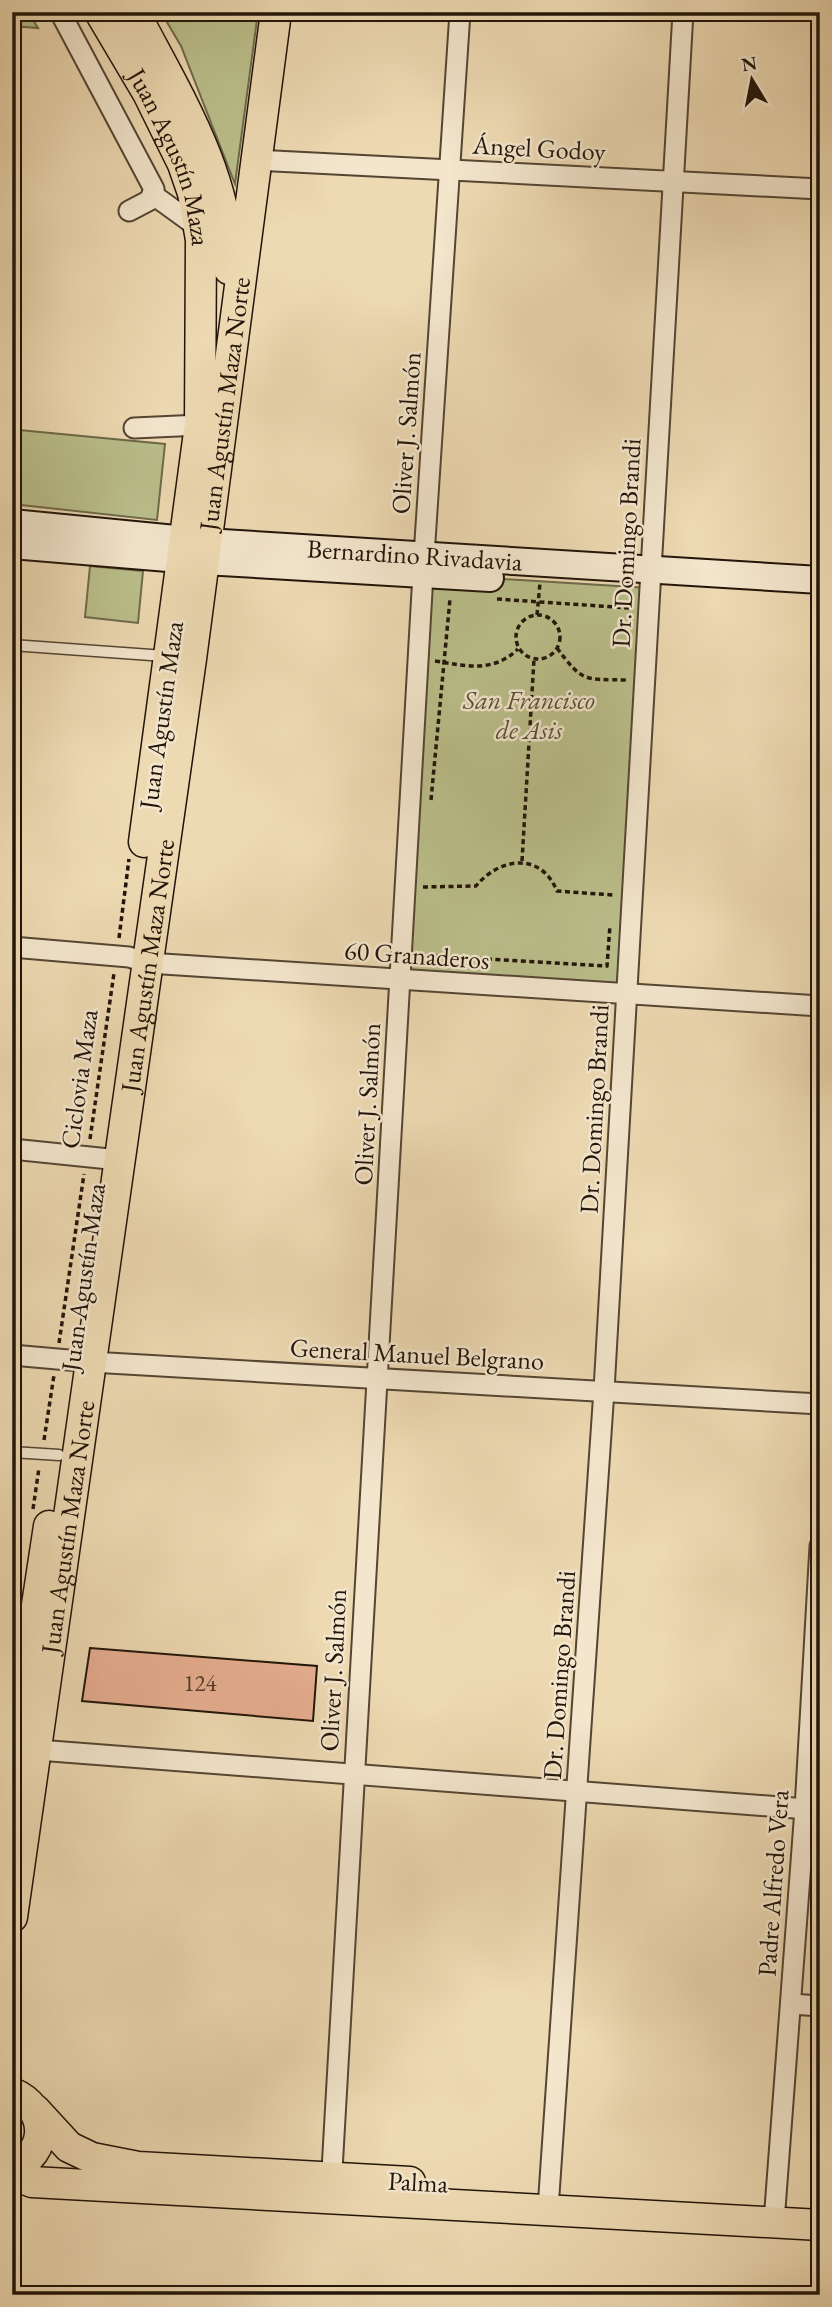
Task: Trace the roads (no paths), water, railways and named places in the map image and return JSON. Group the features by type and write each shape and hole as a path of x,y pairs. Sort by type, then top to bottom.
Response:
{"main road":[{"name":"Juan Agustín Maza","path":"100,12 148,93 183,164 199,228 200,425 194,551 169,657 131,959"},
{"name":"Juan Agustín Maza","path":"134,12 201,142 219,200 229,261 228,361"},
{"name":"Juan Agustín Maza Norte","path":"12,1917 37,1750 73,1360 194,551 228,361 276,12"},
{"name":"Juan Agustín Maza","path":"12,1770 17,1702 50,1455 73,1360"},
{"name":"Palma","path":"21,2094 69,2147 92,2158 138,2167 331,2188"},
{"path":"17,2177 24,2162 39,2144 40,2121 21,2094"},
{"name":"Palma","path":"17,2177 331,2188 775,2212 820,2225"},
{"name":"Palma","path":"775,2212 820,2204"}],"street":[{"path":"60,12 149,174 154,189 150,200 129,211"},
{"name":"Oliver J. Salmón","path":"331,2188 424,565 460,12"},
{"name":"Dr. Domingo Brandi","path":"549,2199 604,1390 683,12"},
{"name":"Ángel Godoy","path":"255,160 820,190"},
{"path":"152,194 199,228"},
{"path":"134,428 200,425"},
{"name":"Bernardino Rivadavia","path":"12,523 194,551"},
{"name":"Bernardino Rivadavia","path":"12,545 194,551 650,579 820,598"},
{"name":"Bernardino Rivadavia","path":"424,565 539,591 650,579 820,580"},
{"name":"60 Granaderos","path":"12,947 402,980 820,1006"},
{"path":"12,1149 102,1158"},
{"name":"General Manuel Belgrano","path":"12,1355 820,1404"},
{"name":"Padre Alfredo Vera","path":"775,2212 791,2004 812,1809 820,1546"},
{"path":"37,1750 353,1777 812,1809"},
{"path":"791,2004 820,2006"}],"lane":[{"path":"12,645 169,657"},
{"path":"12,1452 50,1455"}],"park label":[{"name":"San Francisco de Asis","path":"529,715"}]}
